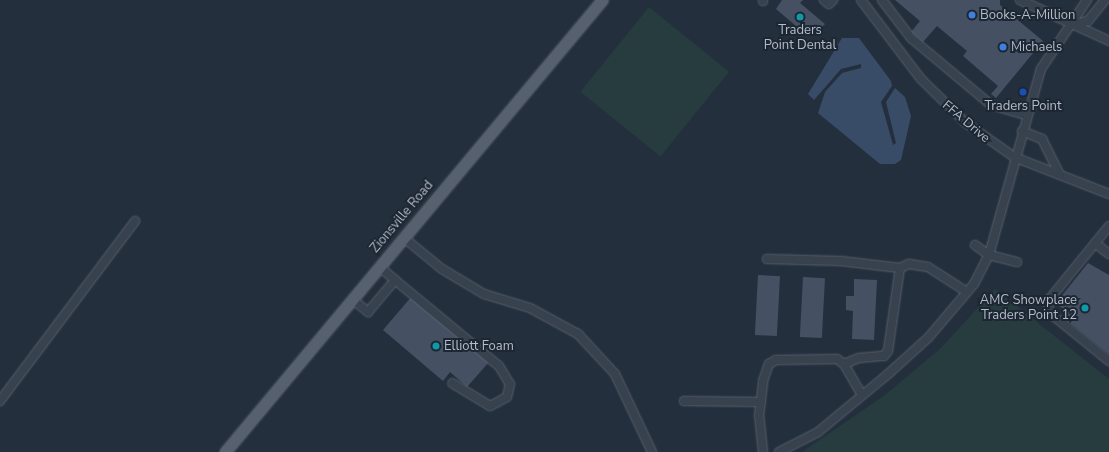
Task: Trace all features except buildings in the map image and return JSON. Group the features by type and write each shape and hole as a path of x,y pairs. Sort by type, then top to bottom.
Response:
{"main road":[{"name":"Zionsville Road","path":"225,452 602,0"}],"street":[{"path":"824,0 829,4 833,0"},
{"name":"FFA Drive","path":"861,0 943,103 1014,157 1109,194"},
{"path":"882,0 911,38 991,105 1027,115"},
{"path":"1020,0 1109,41"},
{"path":"780,452 818,432 862,395 928,338 967,292 989,255 1014,157 1041,69 1072,25 1087,0"},
{"path":"1072,25 1088,21 1106,0"},
{"path":"1022,131 1042,139 1060,175"},
{"path":"0,401 135,221"},
{"path":"1109,226 1047,302 1051,314 1109,361"},
{"path":"403,237 442,269 484,294 530,308 578,334 615,374 652,452"},
{"path":"1095,243 1109,254"},
{"path":"975,245 989,255 1017,262"},
{"path":"767,259 841,261 900,268 909,264 928,267 967,292"},
{"path":"379,266 499,366 510,384 507,397 490,406 452,383"},
{"path":"844,364 884,356 888,351 900,268"},
{"path":"352,299 368,312 395,280"},
{"path":"763,452 761,402 765,374 776,360 837,359 844,364 862,395"},
{"path":"684,401 761,402"}],"green space":[{"path":"649,7 729,72 660,157 580,92"},
{"path":"995,289 1109,379 1109,452 802,452 885,395 941,348"}],"water":[{"path":"842,38 859,38 891,81 892,86 881,102 893,145 896,143 886,102 895,88 905,97 911,116 901,160 895,164 880,164 818,113 825,92 842,73 861,68 861,64 841,69 814,100 808,94"}],"place":[{"name":"Books-A-Million","path":"972,15"},
{"name":"Traders Point Dental","path":"800,17"},
{"name":"Michaels","path":"1003,47"},
{"name":"Traders Point","path":"1023,92"},
{"name":"AMC Showplace Traders Point 12","path":"1085,308"},
{"name":"Elliott Foam","path":"436,346"}]}
